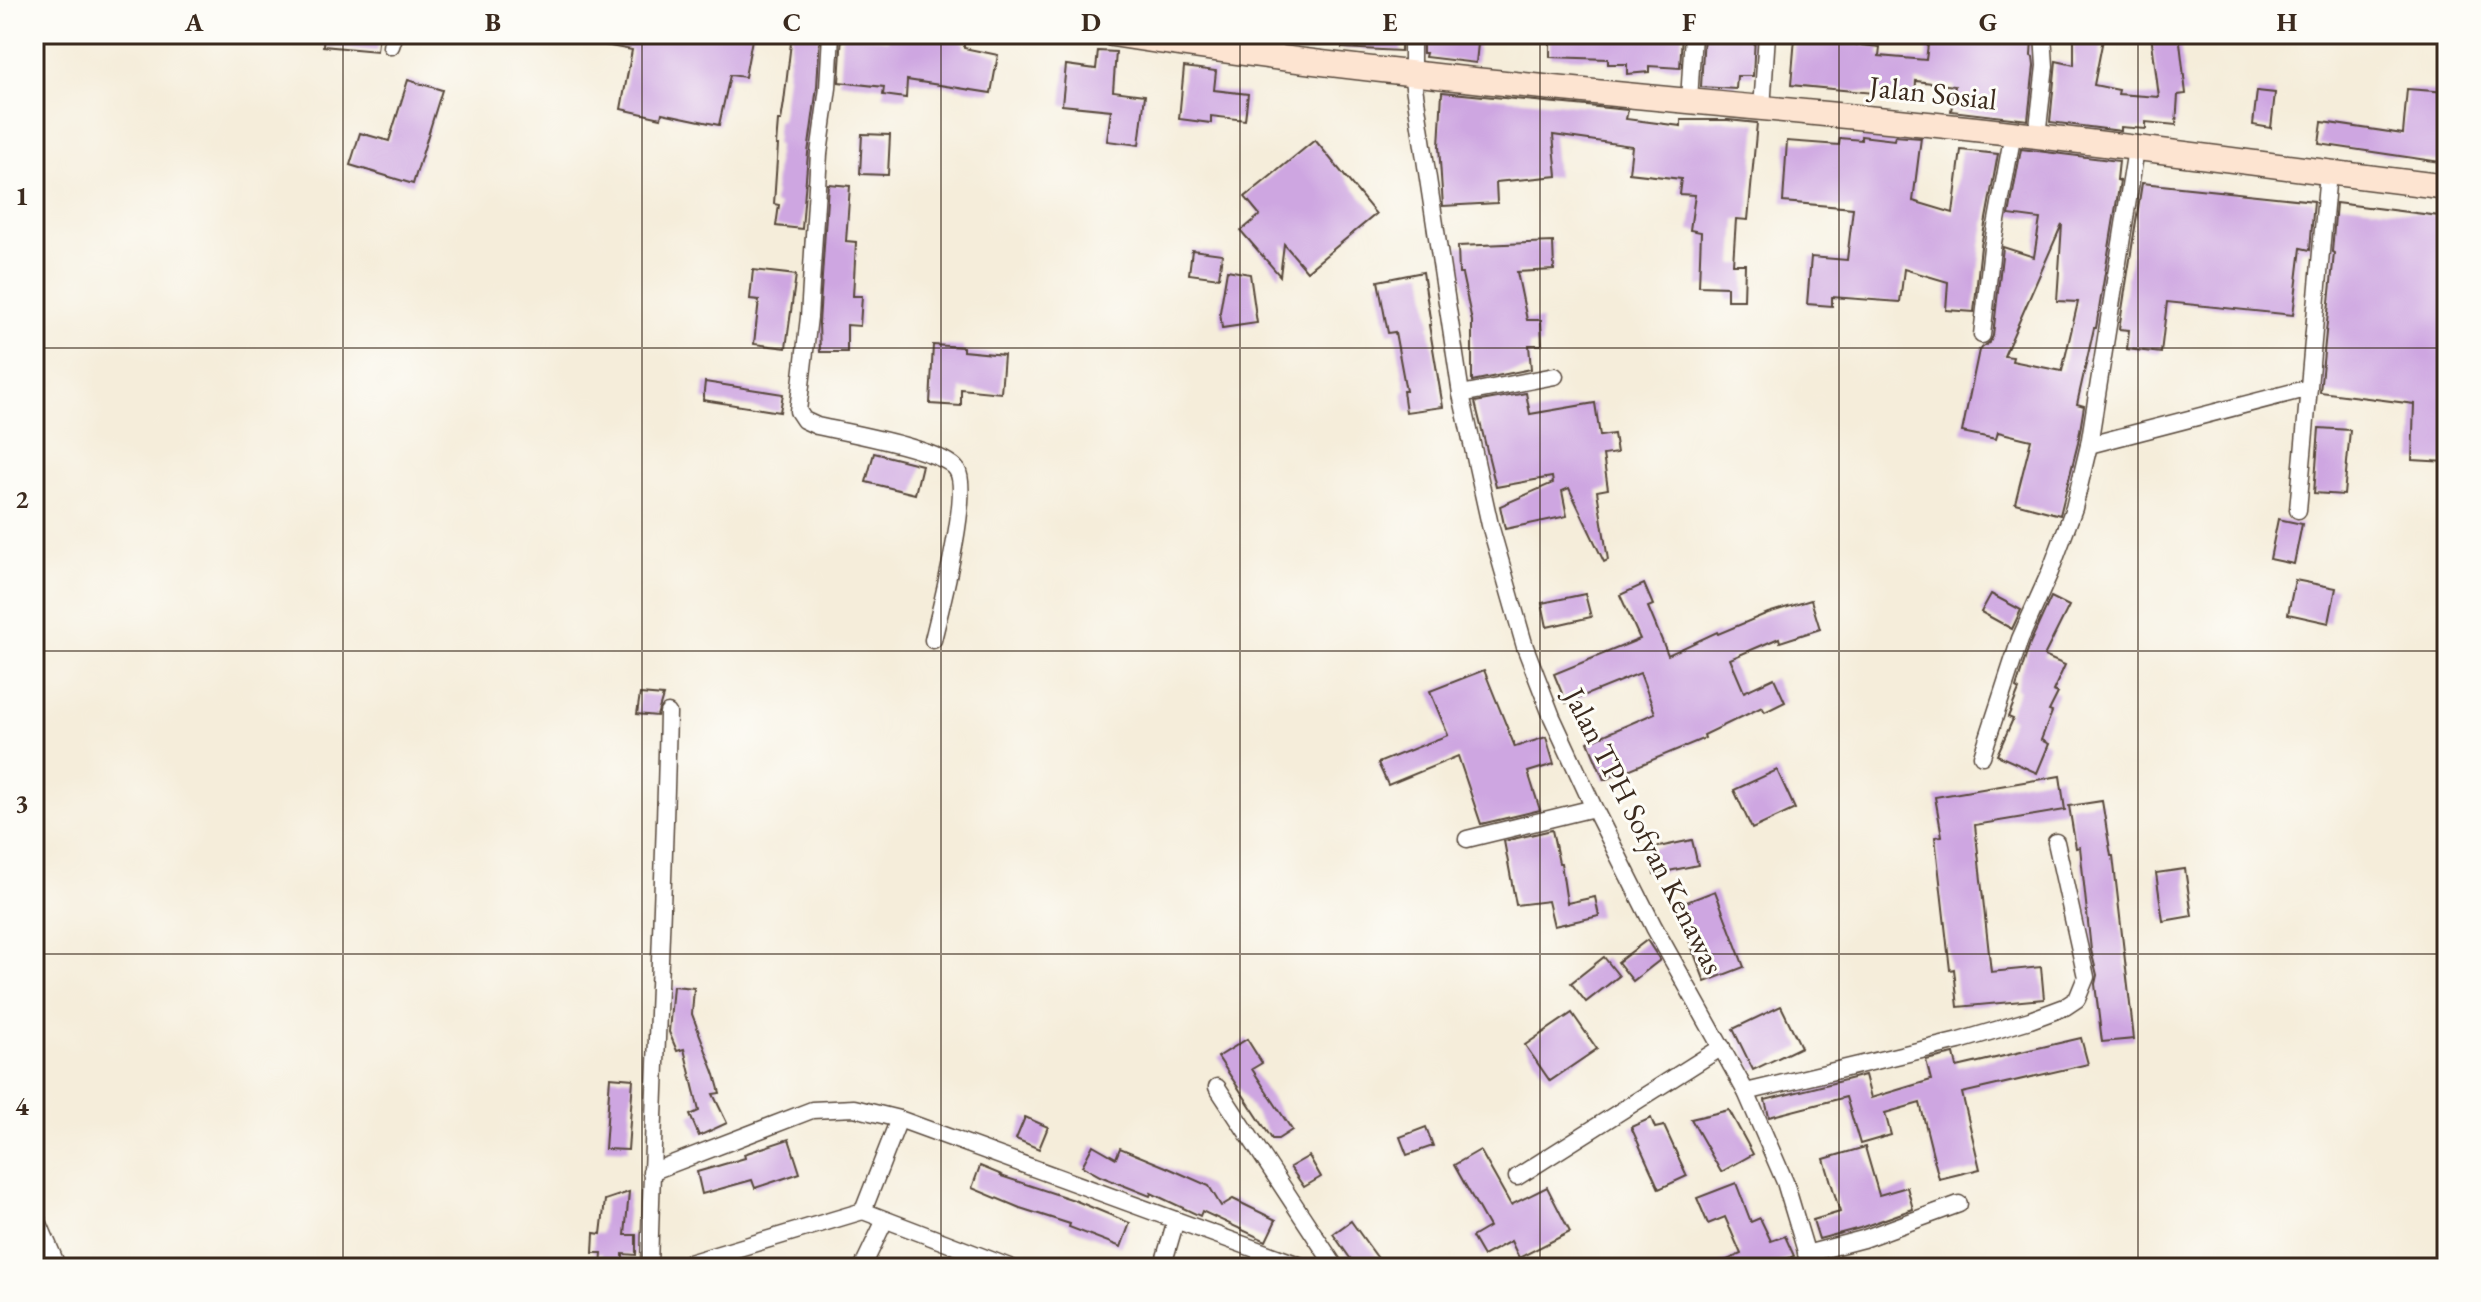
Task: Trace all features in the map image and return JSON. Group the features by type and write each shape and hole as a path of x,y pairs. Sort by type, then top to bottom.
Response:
{"street":[{"path":"831,34 819,154 809,317 798,411 804,420 817,426 931,453 958,471 960,492 955,545 933,640"},
{"name":"Jalan Sosial","path":"1112,34 1412,74 2025,135 2447,187"},
{"name":"Jalan TPH Sofyan Kenawas","path":"1412,34 1412,74 1461,394 1490,525 1525,647 1552,717 1594,808 1654,927 1746,1092 1785,1182 1809,1261"},
{"path":"1689,101 1693,34"},
{"path":"1762,109 1767,34"},
{"path":"1982,335 1992,248 2045,66 2043,34"},
{"path":"1982,756 2020,639 2074,508 2089,445 2136,149"},
{"path":"2298,510 2328,173"},
{"path":"1461,394 1555,376"},
{"path":"2089,445 2309,388"},
{"path":"649,1268 668,713"},
{"path":"1467,839 1594,808"},
{"path":"1746,1092 1959,1041 2030,1020 2065,1007 2077,999 2086,977 2056,842"},
{"path":"1517,1177 1722,1047"},
{"path":"1217,1087 1336,1268"},
{"path":"651,1172 812,1110 854,1108 899,1119 1307,1268"},
{"path":"863,1211 899,1119"},
{"path":"1809,1261 1959,1204"},
{"path":"672,1268 726,1260 863,1211 967,1260 1012,1268"},
{"path":"34,1212 58,1268"},
{"path":"862,1268 885,1220"},
{"path":"1162,1268 1176,1220"}],"building":[{"path":"324,34 379,34 377,51 323,46"},
{"path":"594,34 753,34 745,77 730,75 719,125 662,113 661,118 621,109 632,50 593,43"},
{"path":"792,34 820,34 802,229 776,226 779,205 774,204 778,121 781,121"},
{"path":"842,34 888,40 889,34 912,34 964,42 964,48 998,55 991,93 907,80 906,98 883,95 884,87 839,82"},
{"path":"1343,34 1401,34 1401,51 1342,48"},
{"path":"1423,34 1479,34 1476,63 1425,57"},
{"path":"1550,34 1682,34 1680,68 1649,66 1649,72 1627,74 1627,64 1608,64 1608,59 1550,57"},
{"path":"1704,34 1755,36 1753,76 1737,76 1736,89 1701,87"},
{"path":"1962,34 2032,38 2034,66 2028,120 1951,111 1955,86 1916,81 1915,97 1791,85 1795,38 1880,47 1879,56 1926,60 1929,37 1961,41"},
{"path":"2074,34 2104,34 2094,85 2119,90 2118,94 2159,97 2151,34 2179,34 2186,94 2178,95 2176,125 2146,122 2146,129 2121,127 2121,131 2050,122 2056,61 2074,65"},
{"path":"1098,51 1116,52 1113,91 1145,95 1139,145 1107,141 1111,110 1062,105 1066,65 1096,69"},
{"path":"1184,67 1216,71 1214,90 1248,94 1245,120 1211,116 1211,123 1179,119"},
{"path":"408,80 442,90 413,184 350,165 360,133 389,141"},
{"path":"2407,89 2447,92 2444,140 2447,141 2447,163 2319,144 2322,122 2403,134"},
{"path":"2257,91 2275,93 2271,128 2253,125"},
{"path":"1442,92 1628,110 1626,119 1681,126 1681,120 1757,123 1748,220 1736,219 1733,264 1745,264 1744,300 1727,300 1727,287 1699,286 1701,232 1690,230 1695,195 1679,194 1681,179 1629,173 1632,146 1553,135 1557,176 1496,182 1497,203 1443,206 1439,146"},
{"path":"862,134 890,135 888,175 860,174"},
{"path":"1861,136 1894,140 1895,136 1921,138 1913,201 1953,213 1961,150 1998,154 1981,246 1974,312 1946,310 1948,282 1904,269 1900,302 1832,297 1832,306 1807,304 1811,257 1847,260 1853,208 1783,202 1787,141 1839,145 1840,138 1861,140"},
{"path":"1315,140 1376,214 1307,271 1284,244 1280,276 1241,231 1260,215 1245,197"},
{"path":"2021,149 2119,161 2117,180 2120,181 2096,328 2077,404 2084,406 2078,443 2060,515 2015,503 2031,440 1998,432 1996,439 1962,432 1979,350 1993,336 2003,247 2034,257 2040,219 2009,215","holes":["2062,224 2057,301 2078,302 2062,371 2012,361 2013,357 2004,356"]},
{"path":"2142,183 2314,201 2310,250 2301,248 2293,315 2167,302 2161,353 2127,349 2129,330 2119,329"},
{"path":"828,184 850,186 846,241 856,242 853,296 862,296 860,326 847,325 847,352 820,352"},
{"path":"2336,203 2447,217 2447,462 2412,460 2414,404 2320,392"},
{"path":"1553,242 1554,270 1517,272 1527,320 1541,320 1542,345 1529,345 1531,369 1472,381 1472,321 1462,274 1459,274 1458,246"},
{"path":"1192,250 1222,254 1219,278 1189,274"},
{"path":"753,270 796,275 786,348 754,344 759,300 750,299"},
{"path":"1227,270 1250,274 1257,323 1222,328 1220,312"},
{"path":"1423,272 1443,407 1406,412 1403,391 1406,391 1395,332 1388,333 1378,281"},
{"path":"933,345 1004,355 1001,393 961,389 961,406 930,404"},
{"path":"705,382 783,394 780,412 703,400"},
{"path":"1526,393 1530,414 1595,403 1600,436 1614,434 1617,453 1603,455 1608,489 1597,491 1608,560 1604,562 1569,488 1562,491 1567,516 1505,529 1500,506 1553,483 1552,477 1496,487 1475,402"},
{"path":"2319,428 2350,430 2344,495 2314,493"},
{"path":"874,453 922,465 915,494 866,482"},
{"path":"2278,519 2302,524 2294,564 2270,559"},
{"path":"2295,580 2336,588 2329,623 2288,614"},
{"path":"1644,584 1653,605 1648,607 1668,655 1717,632 1811,600 1820,629 1780,642 1779,638 1730,659 1744,692 1774,678 1785,702 1765,712 1762,707 1704,735 1705,738 1604,780 1588,742 1655,713 1640,673 1566,703 1554,674 1640,639 1620,595"},
{"path":"1585,594 1591,617 1547,627 1542,603"},
{"path":"1991,594 2021,610 2012,629 1981,612"},
{"path":"2051,597 2069,606 2044,656 2065,665 2053,691 2058,693 2041,740 2049,744 2037,773 1997,755 2013,719 2008,717 2019,690 2016,688 2030,643"},
{"path":"1484,670 1515,747 1546,737 1554,764 1528,772 1540,810 1481,824 1458,756 1388,785 1378,763 1448,735 1430,691"},
{"path":"640,694 663,696 657,716 637,714"},
{"path":"1777,770 1795,809 1752,829 1734,790"},
{"path":"2060,776 2065,810 1975,825 1991,972 2041,967 2044,999 1958,1007 1954,969 1950,970 1935,837 1942,836 1935,797"},
{"path":"2102,801 2113,856 2134,1039 2102,1042 2095,984 2097,975 2091,950 2080,847 2076,848 2069,806"},
{"path":"1552,830 1567,903 1595,897 1599,916 1554,926 1548,901 1516,905 1504,841"},
{"path":"1692,840 1698,865 1654,874 1649,849"},
{"path":"2185,869 2192,916 2163,921 2156,873"},
{"path":"1715,891 1744,967 1705,982 1676,906"},
{"path":"1647,940 1660,960 1633,981 1618,962"},
{"path":"1604,957 1619,976 1586,1002 1571,983"},
{"path":"673,986 694,988 692,1014 720,1093 713,1094 727,1123 699,1136 690,1115 699,1111 684,1049 677,1051 669,1032"},
{"path":"1781,1006 1801,1047 1753,1070 1733,1029"},
{"path":"1572,1013 1597,1049 1550,1081 1525,1045"},
{"path":"2081,1038 2088,1064 1962,1093 1980,1169 1939,1179 1920,1103 1885,1113 1891,1135 1860,1144 1846,1097 1769,1117 1765,1100 1865,1075 1871,1098 1931,1080 1926,1060 1954,1054 1957,1067"},
{"path":"1247,1039 1262,1063 1252,1069 1292,1130 1278,1139 1272,1139 1218,1057"},
{"path":"610,1077 633,1079 628,1150 605,1149"},
{"path":"1729,1110 1753,1154 1721,1172 1691,1119"},
{"path":"1025,1117 1048,1127 1039,1149 1016,1139"},
{"path":"1651,1118 1655,1128 1664,1126 1687,1176 1659,1189 1631,1127"},
{"path":"1426,1127 1433,1146 1407,1155 1400,1137"},
{"path":"789,1139 800,1173 755,1188 752,1180 702,1194 697,1172 745,1158 744,1154"},
{"path":"1093,1145 1116,1158 1120,1148 1209,1186 1221,1206 1233,1199 1276,1220 1266,1241 1202,1211 1200,1216 1151,1193 1150,1196 1100,1176 1082,1166"},
{"path":"1865,1147 1879,1195 1907,1187 1913,1209 1819,1239 1813,1220 1840,1212 1824,1159"},
{"path":"1480,1150 1511,1205 1547,1187 1570,1232 1519,1258 1511,1241 1483,1256 1472,1237 1489,1227 1454,1165"},
{"path":"1309,1156 1321,1177 1304,1187 1290,1167"},
{"path":"980,1166 1130,1223 1121,1247 1069,1227 1070,1224 972,1188"},
{"path":"1736,1183 1751,1222 1760,1218 1771,1241 1785,1236 1794,1256 1767,1268 1709,1268 1741,1254 1725,1217 1708,1224 1697,1198"},
{"path":"629,1192 625,1235 636,1235 636,1255 623,1254 623,1268 601,1268 602,1253 593,1253 594,1233 601,1234 605,1200"},
{"path":"1351,1221 1385,1268 1357,1268 1333,1234"}]}
